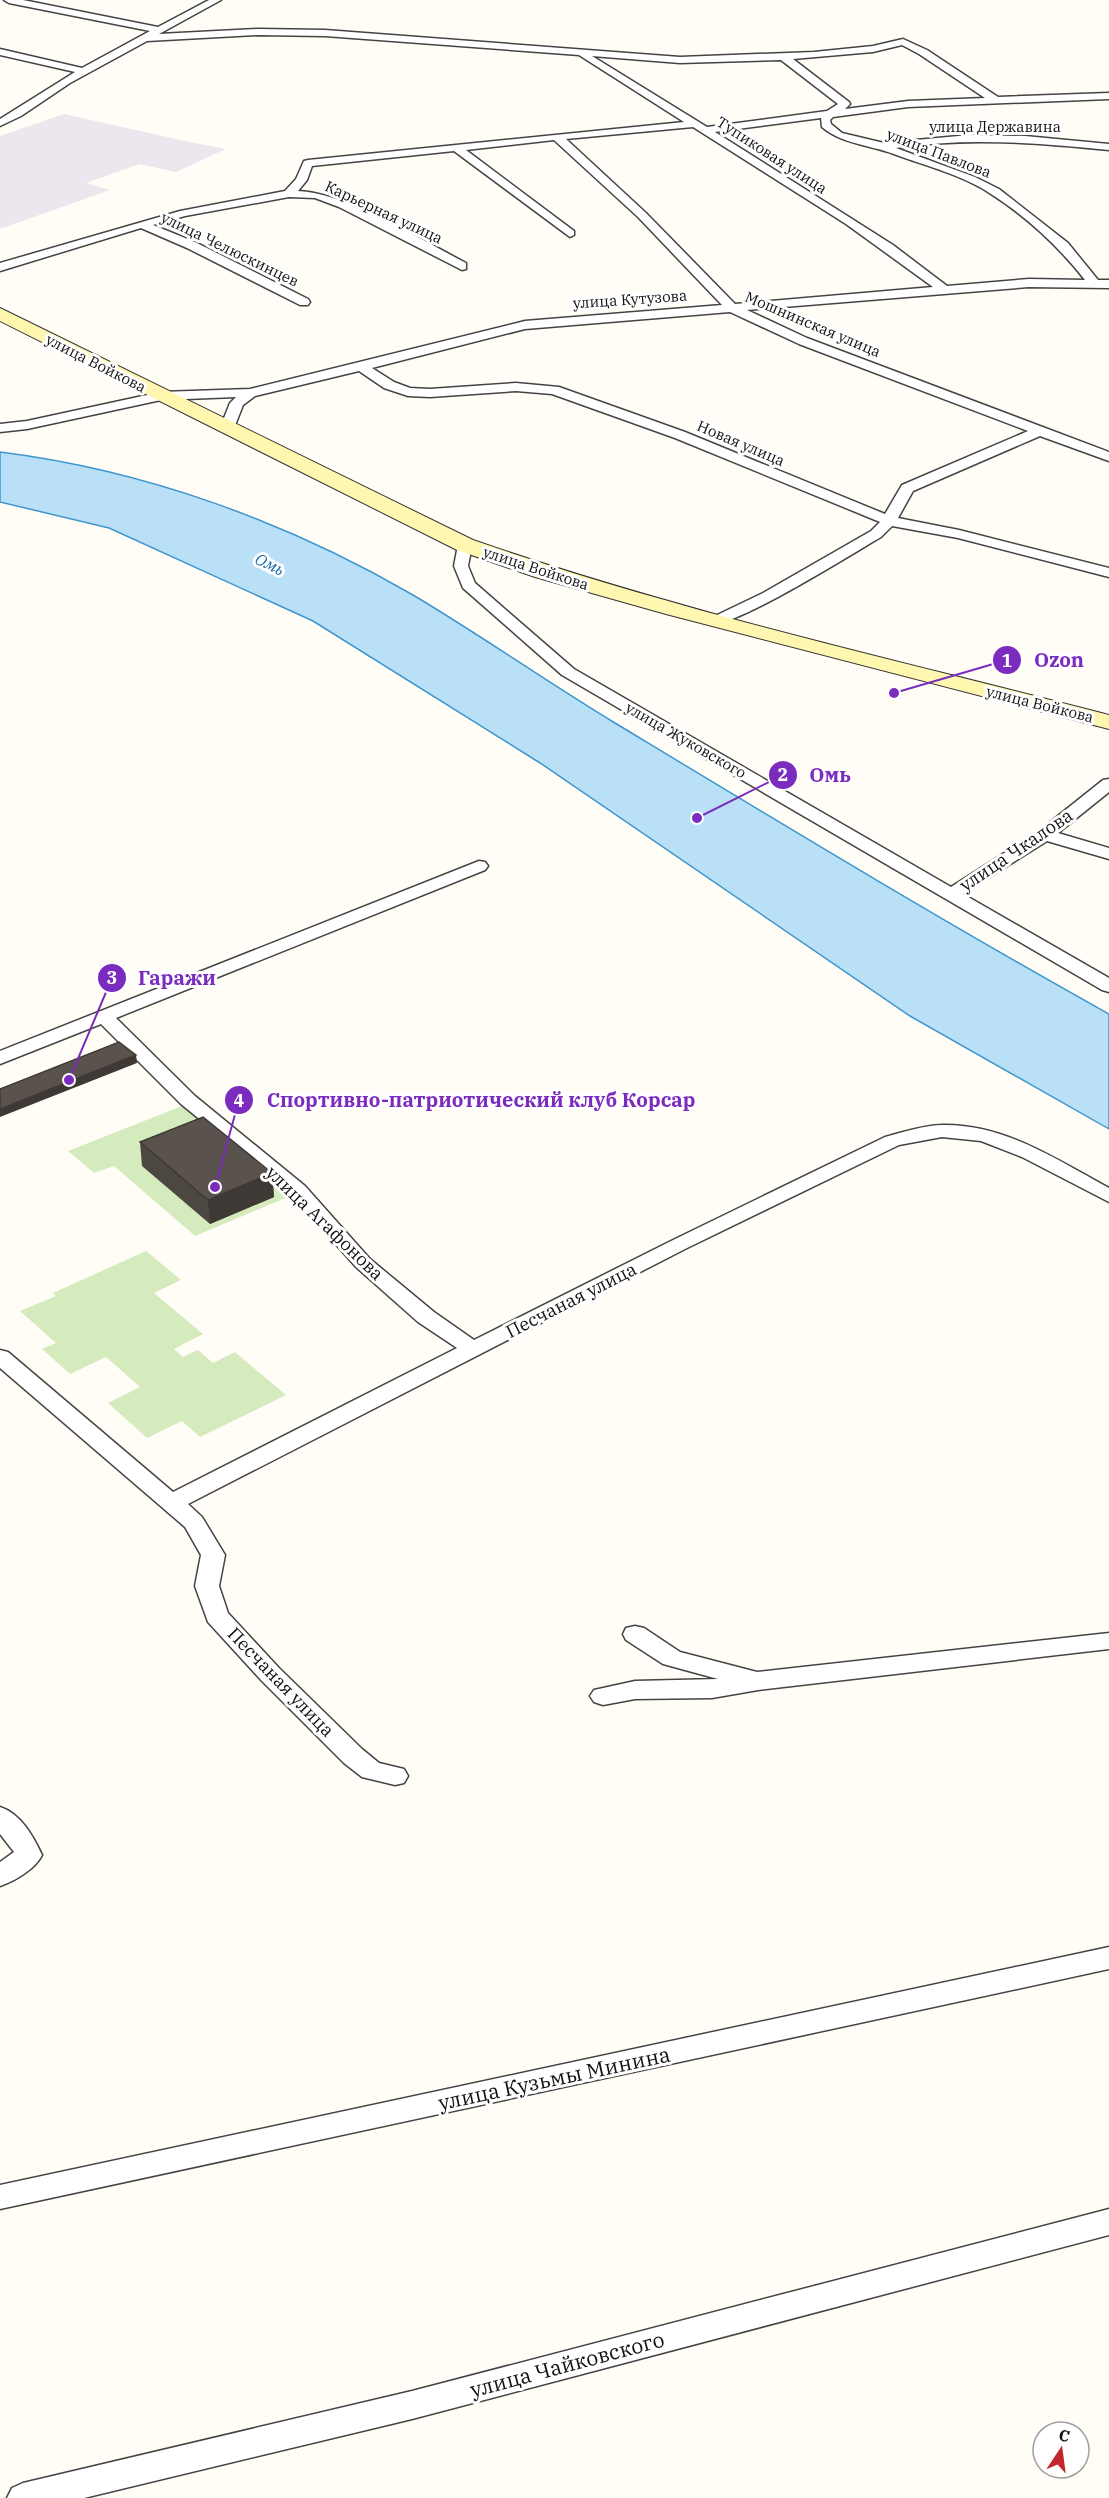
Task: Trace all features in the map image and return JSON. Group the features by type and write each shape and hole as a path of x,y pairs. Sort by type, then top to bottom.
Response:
{"main road":[{"name":"улица Войкова","path":"0,314 161,396 465,545 543,572 1109,722"}],"street":[{"path":"9,0 160,30"},
{"path":"0,123 14,117 45,93 216,0"},
{"path":"143,38 258,32 325,33 680,60 784,57 851,52 903,42 923,52 994,99"},
{"path":"0,52 84,71"},
{"name":"Тупиковая улица","path":"579,53 705,130 889,248 943,289"},
{"path":"784,57 845,104 829,115"},
{"path":"705,130 908,104 1109,96"},
{"path":"0,114 14,117"},
{"name":"улица Павлова","path":"829,115 825,120 826,125 838,135 882,146 971,179 995,191 1064,246 1092,282"},
{"path":"290,194 301,180 308,163 458,149 493,142 558,138 692,124"},
{"name":"Мошнинская улица","path":"558,138 642,215 732,308 803,341 1109,457"},
{"name":"улица Державина","path":"882,146 927,140 1030,138 1109,147"},
{"path":"458,149 570,233"},
{"name":"Карьерная улица","path":"0,267 184,213 290,194 316,195 343,205 462,266"},
{"name":"улица Челюскинцев","path":"142,224 191,245 304,302"},
{"name":"улица Кутузова","path":"0,428 27,425 161,396 250,393 525,325 943,289 1029,283 1109,284"},
{"name":"Новая улица","path":"362,367 389,385 408,392 430,393 516,387 554,390 680,435 889,521 959,534 1109,573"},
{"path":"227,428 237,403 250,393"},
{"path":"718,620 768,596 876,534 889,521 907,488 1040,431"},
{"name":"улица Жуковского","path":"465,545 461,566 468,585 568,672 1109,986"},
{"name":"улица Чкалова","path":"951,894 1045,836 1109,784"},
{"path":"1045,836 1109,854"},
{"path":"0,1058 478,866"},
{"name":"улица Агафонова","path":"104,1017 188,1100 298,1190 363,1263 426,1317 473,1349"},
{"name":"Песчаная улица","path":"173,1502 678,1245 892,1141 944,1131 979,1135 1009,1144 1109,1196"},
{"name":"Песчаная улица","path":"0,1357 194,1522 213,1556 207,1586 217,1616 270,1674 353,1756 371,1770 394,1776"},
{"path":"635,1634 672,1658 758,1681"},
{"path":"603,1696 635,1690 712,1689 758,1681 1109,1641"},
{"path":"0,1817 22,1840 29,1855 0,1876"},
{"name":"улица Кузьмы Минина","path":"0,2197 1109,1958"},
{"name":"улица Чайковского","path":"23,2498 412,2405 1109,2222"}],"shaded area":[{"path":"64,114 226,149 176,172 140,164 86,183 110,190 0,229 0,136"}],"green space":[{"path":"182,1106 290,1196 195,1236 114,1166 94,1173 68,1151"},
{"path":"146,1251 181,1280 154,1293 203,1334 174,1349 183,1357 198,1350 213,1363 235,1352 286,1395 200,1437 182,1421 147,1438 108,1403 140,1387 106,1357 70,1374 42,1349 56,1343 20,1311 56,1296 53,1293"}],"water":[{"name":"Омь","path":"0,452 54,460 161,486 265,522 316,544 413,595 590,707 799,834 1109,1014 1109,1129 910,1016 540,763 313,621 109,528 0,502"}],"building":[{"path":"119,1042 136,1055 0,1109 0,1089"},
{"path":"203,1117 272,1173 208,1200 140,1142"}],"place":[{"name":"Ozon","path":"894,693"},
{"name":"Омь","path":"697,818"},
{"name":"Гаражи","path":"69,1080"},
{"name":"Спортивно-патриотический клуб Корсар","path":"215,1187"}]}
